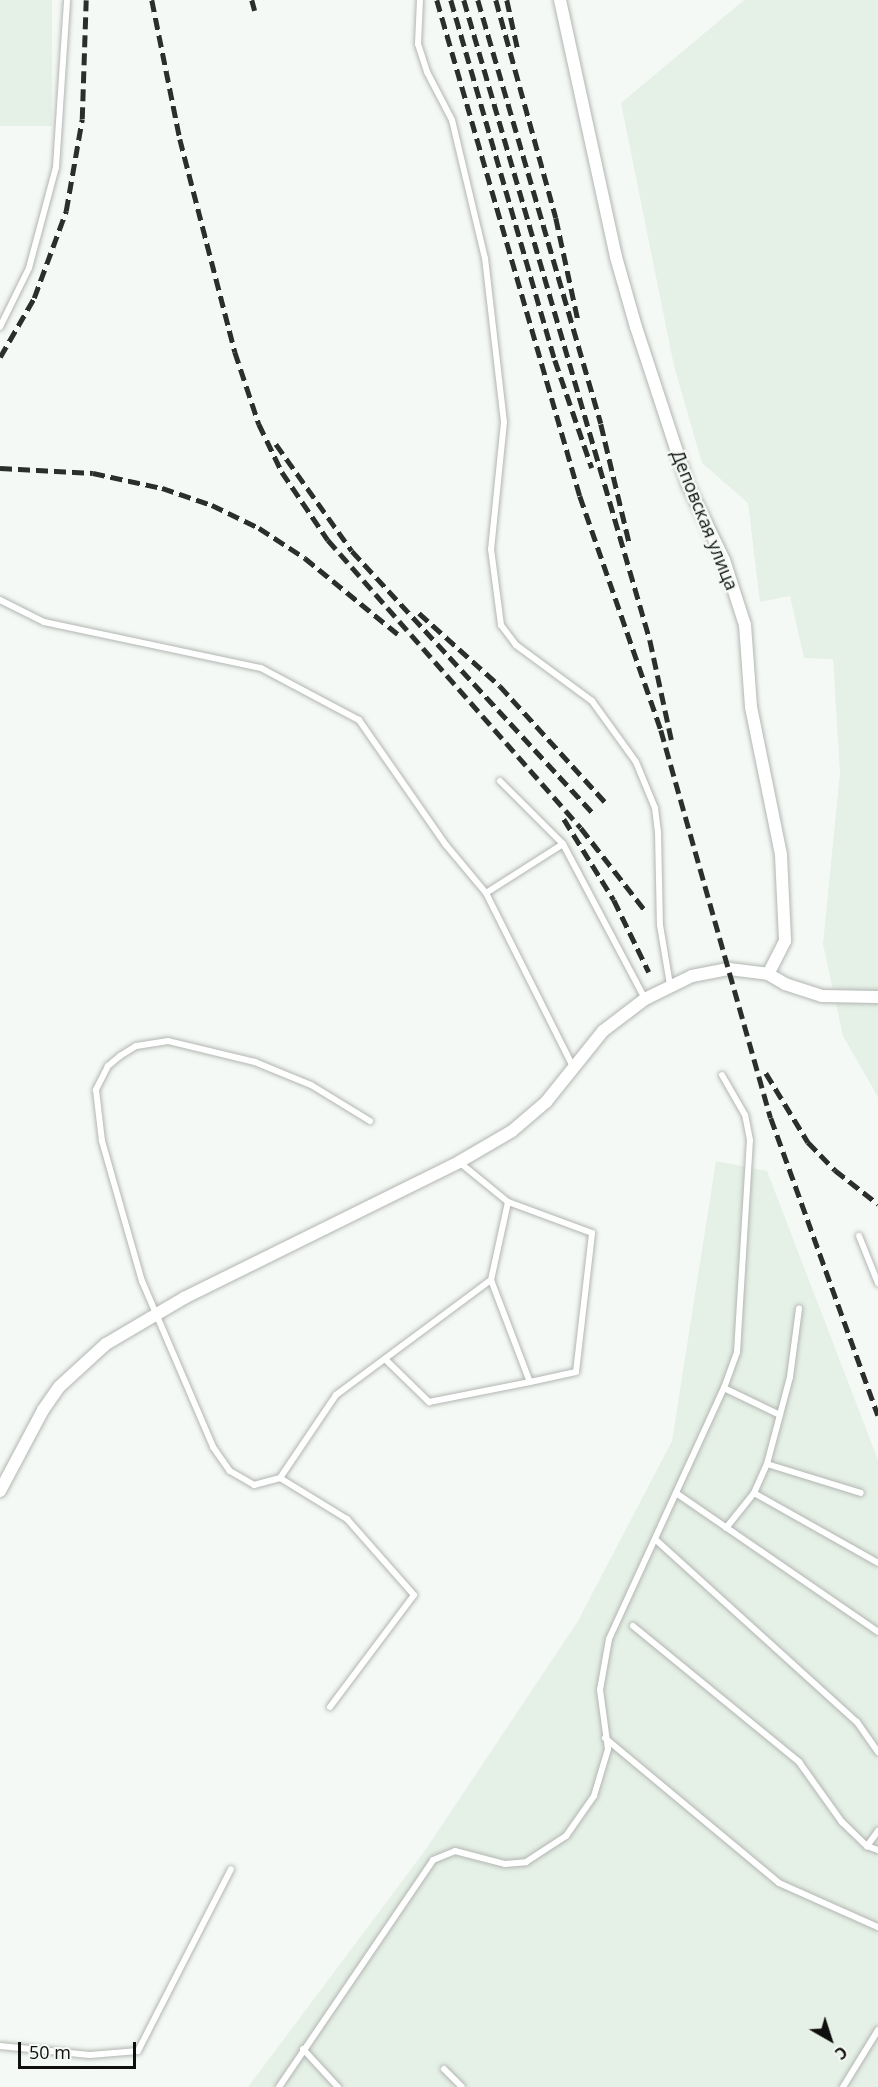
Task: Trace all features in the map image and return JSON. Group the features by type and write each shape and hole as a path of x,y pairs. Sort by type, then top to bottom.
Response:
{"street":[{"name":"Деповская улица","path":"560,0 616,257 636,327 688,485 724,560 745,626 751,707 781,855 785,941 768,974"},
{"path":"0,1491 32,1429 59,1387 106,1344 156,1312 459,1162 512,1131 546,1102 603,1031 645,999 670,986 713,970 752,970 768,974 785,984 822,996 878,997"}],"lane":[{"path":"0,327 29,268 56,167 67,0"},
{"path":"420,0 418,44 427,72 452,120 485,258 504,422 491,549 501,625 516,645 592,701 636,762 657,824 660,925 670,986"},
{"path":"0,600 44,622 261,668 359,720 446,845 486,893 574,1069"},
{"path":"500,781 563,844 645,999"},
{"path":"486,893 563,844"},
{"path":"370,1121 299,1080 209,1048 153,1041 120,1056 108,1066 96,1090 97,1120 134,1256 213,1447 230,1471 254,1485 280,1478 336,1395 491,1280"},
{"path":"279,2087 433,1860 455,1851 505,1863 526,1862 566,1836 581,1819 604,1772 608,1749 604,1737 600,1690 606,1648 617,1616 656,1540 724,1388 739,1332 750,1140 745,1116 722,1074"},
{"path":"385,1359 429,1402 576,1372 592,1233 508,1203 459,1162"},
{"path":"508,1203 491,1280 530,1382"},
{"path":"859,1236 878,1283"},
{"path":"726,1528 754,1492 767,1464 790,1377 799,1309"},
{"path":"724,1388 780,1415"},
{"path":"767,1464 861,1493"},
{"path":"280,1478 347,1520 414,1595 330,1707"},
{"path":"754,1492 878,1563"},
{"path":"676,1493 878,1632"},
{"path":"656,1540 856,1722 878,1752"},
{"path":"633,1626 799,1762 842,1822 867,1846 878,1850"},
{"path":"604,1737 779,1883 878,1927"},
{"path":"867,1846 878,1831"},
{"path":"0,2046 90,2055 138,2051 231,1869"},
{"path":"843,2087 878,2030"},
{"path":"303,2049 339,2087"},
{"path":"444,2069 462,2087"}],"shaded area":[{"path":"0,0 52,0 52,126 0,126"},
{"path":"744,0 878,0 878,1097 843,1036 823,944 840,772 833,659 804,658 790,596 760,602 748,503 702,463 674,366 621,103"},
{"path":"716,1161 767,1171 878,1460 878,2087 248,2087 424,1852 578,1621 672,1441"}],"railway":[{"path":"0,357 34,298 66,211 82,119 86,0"},
{"path":"152,0 180,139 235,352 259,424 282,472 328,540 581,828 644,909"},
{"path":"252,0 255,11"},
{"path":"437,0 580,496 661,730 771,1118 878,1415"},
{"path":"451,0 555,360 592,468"},
{"path":"464,0 650,640 672,742"},
{"path":"478,0 601,424 630,546"},
{"path":"496,0 556,218 578,320"},
{"path":"507,0 518,50"},
{"path":"276,444 352,551 594,814"},
{"path":"0,468 93,473 162,488 212,505 259,528 305,558 398,634"},
{"path":"419,613 500,686 606,803"},
{"path":"564,819 614,900 649,972"},
{"path":"766,1073 808,1142 835,1170 878,1204"}]}
